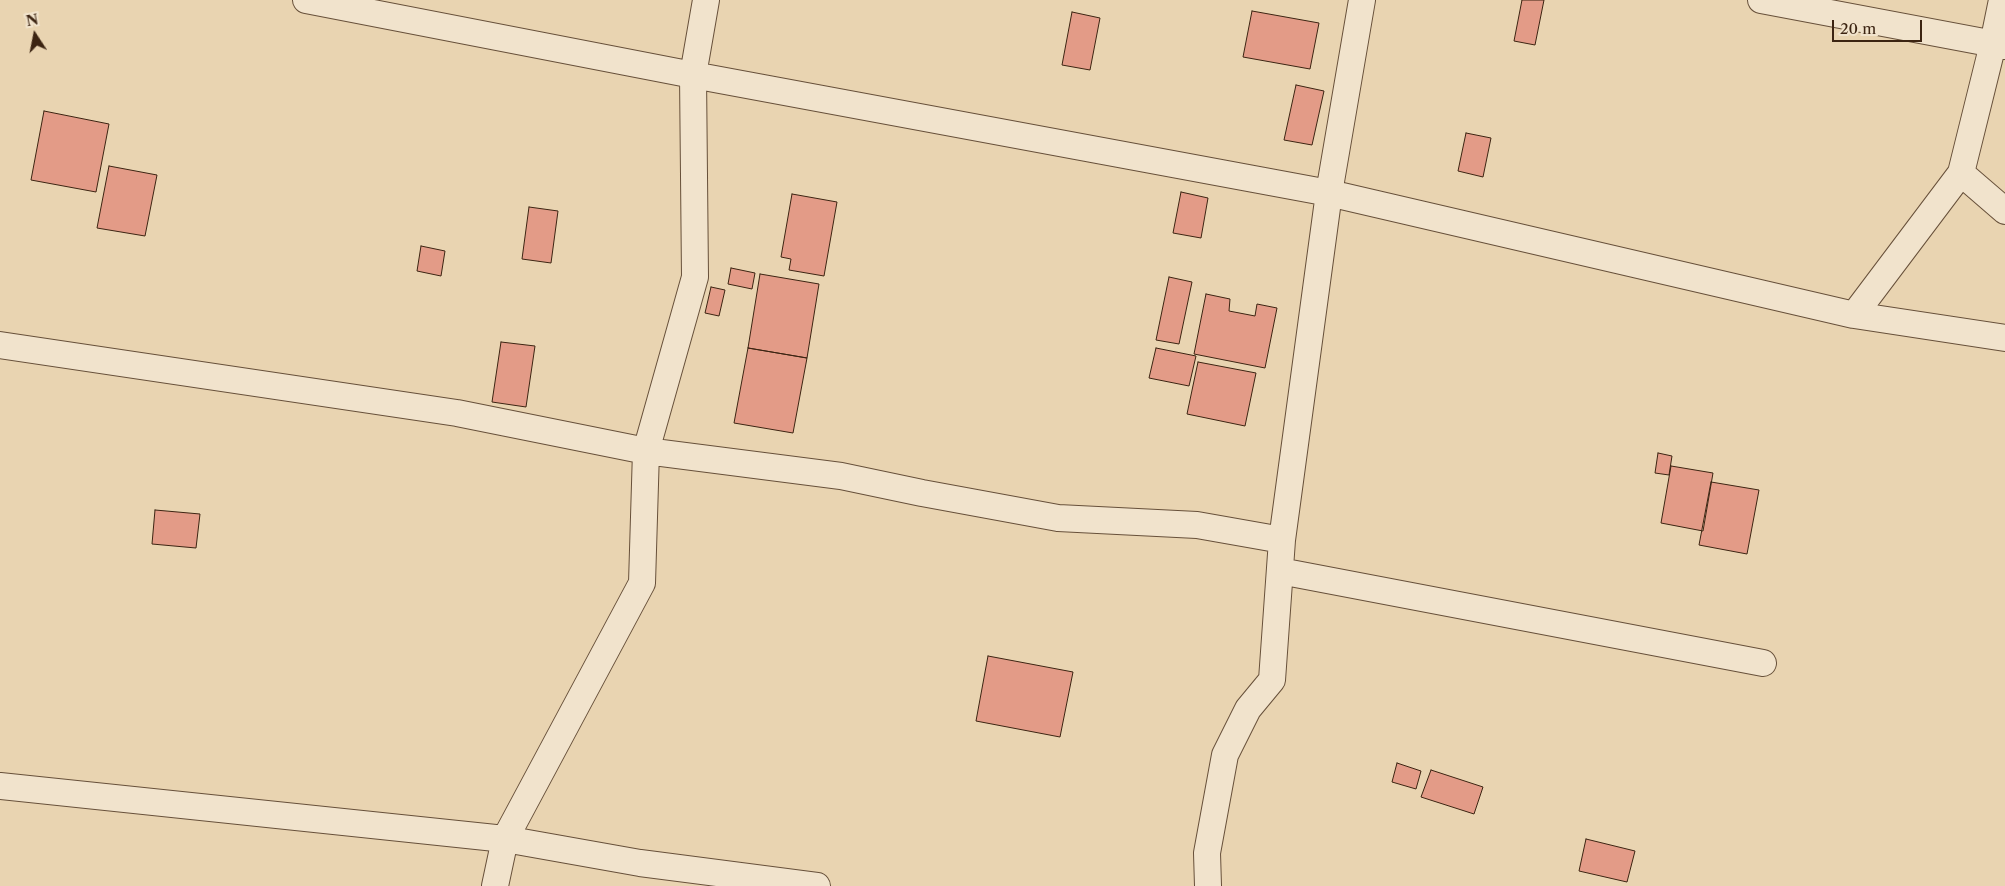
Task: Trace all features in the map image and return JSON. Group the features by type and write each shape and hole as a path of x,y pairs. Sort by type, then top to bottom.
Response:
{"street":[{"path":"306,0 693,75 1328,193 1854,315 2005,338"},
{"path":"495,886 505,840 642,583 646,451 695,277 693,75 706,0"},
{"path":"1208,886 1207,853 1225,755 1248,709 1272,680 1282,540 1328,193 1362,0"},
{"path":"1761,0 1999,45"},
{"path":"1854,315 1961,173 1999,45 2002,0"},
{"path":"1961,173 2005,211"},
{"path":"0,345 456,413 646,451 841,476 1058,518 1197,525 1282,540"},
{"path":"1280,571 1763,663"},
{"path":"0,786 505,840 640,863 817,886"}],"building":[{"path":"1522,0 1544,0 1535,45 1514,41"},
{"path":"1252,11 1319,23 1310,69 1243,57"},
{"path":"1072,12 1100,18 1090,70 1062,65"},
{"path":"1296,85 1324,91 1312,145 1284,140"},
{"path":"44,111 109,124 96,192 31,180"},
{"path":"1466,133 1491,138 1483,177 1458,171"},
{"path":"109,166 157,175 145,236 97,228"},
{"path":"1181,192 1208,198 1201,238 1173,233"},
{"path":"792,194 837,202 824,276 789,270 791,259 781,257"},
{"path":"529,207 558,211 551,263 522,259"},
{"path":"421,246 445,251 441,276 417,271"},
{"path":"731,268 755,273 752,289 728,284"},
{"path":"760,274 819,284 807,358 748,348"},
{"path":"1169,277 1192,282 1179,344 1156,340"},
{"path":"711,287 725,290 719,316 705,313"},
{"path":"1206,294 1230,299 1229,311 1255,316 1257,304 1277,308 1265,368 1194,354"},
{"path":"501,342 535,346 526,407 492,402"},
{"path":"748,348 807,358 793,433 734,423"},
{"path":"1156,348 1196,356 1189,386 1149,378"},
{"path":"1198,362 1256,373 1245,426 1187,414"},
{"path":"1658,453 1672,456 1669,475 1655,473"},
{"path":"1671,466 1713,473 1703,531 1661,523"},
{"path":"1711,482 1759,490 1747,554 1699,545"},
{"path":"155,510 200,514 196,548 152,544"},
{"path":"988,656 1073,672 1060,737 976,721"},
{"path":"1397,763 1421,771 1416,789 1392,782"},
{"path":"1431,770 1483,787 1474,814 1421,797"},
{"path":"1586,839 1635,851 1627,882 1579,871"}]}
